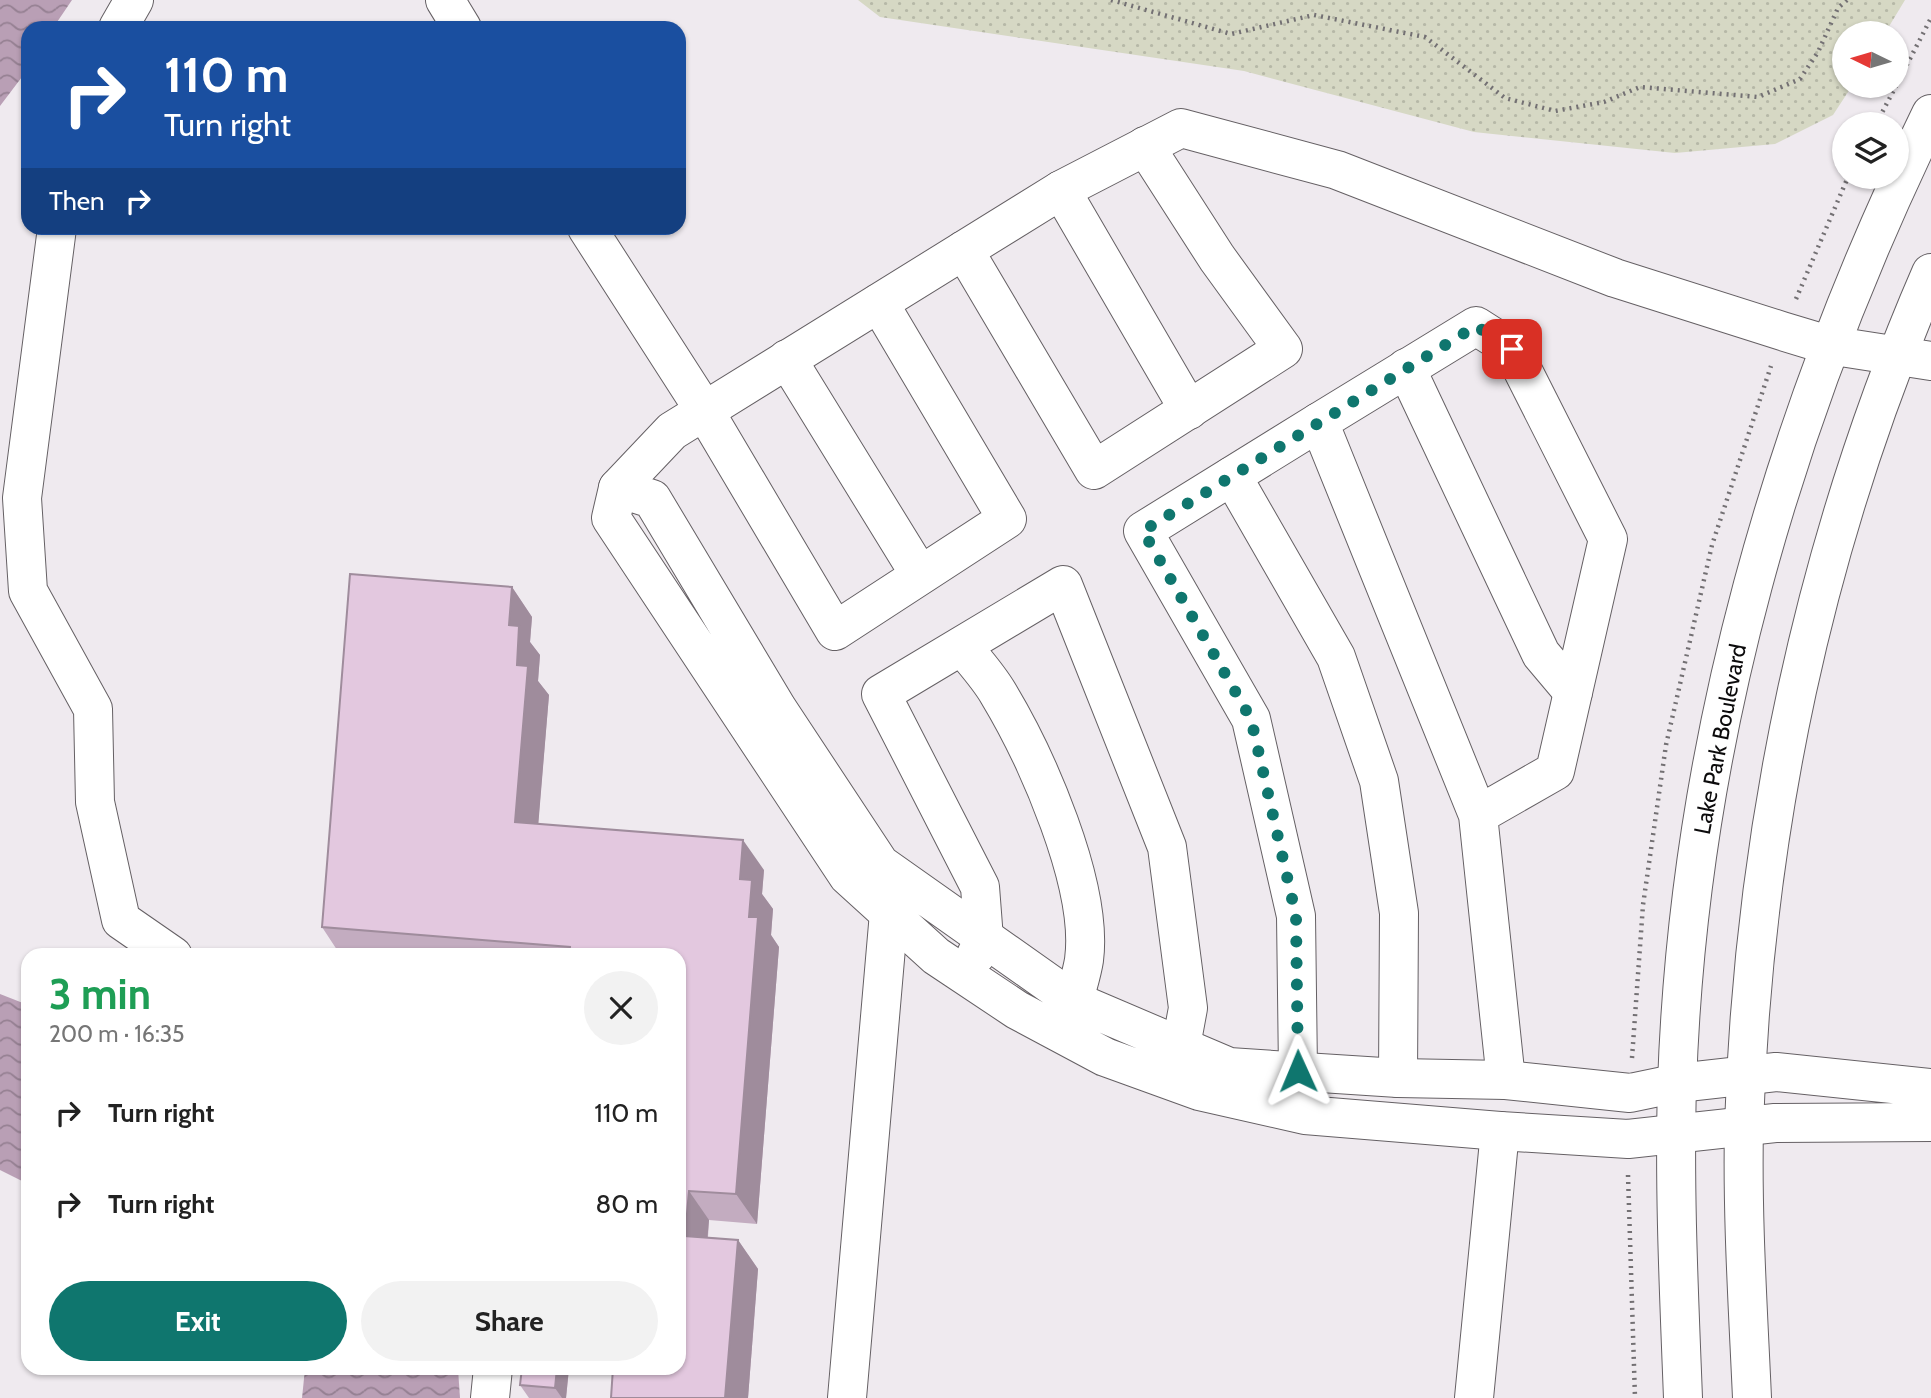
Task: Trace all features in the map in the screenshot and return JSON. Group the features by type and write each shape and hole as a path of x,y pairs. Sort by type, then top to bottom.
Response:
{"street":[{"path":"122,21 134,0"},
{"path":"445,0 458,21"},
{"name":"Lake Park Boulevard","path":"1684,1398 1676,1132 1678,1083 1695,878 1725,698 1769,524 1828,345 1873,236 1931,114"},
{"path":"1914,358 1828,345 1615,278 1336,170 1181,128 1061,190 704,410 672,431 618,488 652,499 777,708 880,864 936,956 1017,1010 1105,1058 1398,1078 1506,1080 1630,1093 1678,1083 1776,1072 1931,1088"},
{"path":"964,250 1094,470 1283,349 1217,258 1146,146"},
{"path":"1061,190 1189,410"},
{"path":"56,235 22,498 28,591 93,709 95,802 121,920 161,948"},
{"path":"592,235 704,410 835,631 1007,519 879,303"},
{"path":"1752,1398 1744,1128 1762,896 1796,694 1836,534 1914,358 1931,273"},
{"path":"1288,1111 1298,1071 1296,916 1251,719 1143,531 1476,326 1512,349 1608,539 1555,771 1478,815"},
{"path":"787,359 920,575"},
{"path":"1406,368 1541,654 1573,692"},
{"path":"1319,422 1478,815 1506,1080"},
{"path":"1232,475 1336,657 1379,781 1399,913 1398,1078"},
{"path":"966,975 984,939 980,887 881,694 1063,585 1167,846 1188,1008 1174,1063"},
{"path":"962,646 996,691 1034,759 1066,845 1081,900 1085,958 1074,1001"},
{"path":"900,900 984,939 1074,1001 1174,1063 1199,1091 1288,1111 1500,1131 1628,1139 1676,1132 1744,1128 1775,1122 1931,1122"},
{"path":"847,1398 900,900"},
{"path":"1474,1398 1500,1131"},
{"path":"491,1398 493,1375"}],"path":[{"path":"1111,0 1231,34 1314,15 1425,37 1505,98 1555,111 1604,102 1640,87 1758,97 1800,79 1818,52 1838,8 1847,0"},
{"path":"1909,60 1931,18"},
{"path":"1790,312 1844,189"},
{"path":"1628,1167 1628,1259 1635,1398"}],"green space":[{"path":"858,0 1905,0 1892,21 1832,21 1832,98 1844,98 1832,116 1775,144 1675,153 1474,132 1244,71 880,17"}],"water":[{"path":"0,0 72,0 58,21 21,21 21,78 0,106"},
{"path":"0,994 21,1002 21,1180 0,1170"},
{"path":"304,1375 458,1375 460,1398 302,1398"}],"building":[{"path":"350,574 512,587 509,625 519,626 517,665 528,666 515,822 743,840 740,879 752,880 749,917 758,917 736,1194 689,1191 686,1225 686,948 570,948 322,927"},
{"path":"686,1236 738,1240 725,1398 611,1398 613,1375 686,1375"},
{"path":"521,1375 556,1375 555,1388 520,1385"}],"route":[{"path":"1298,1071 1296,916 1251,719 1143,531 1476,326 1512,349"}]}
